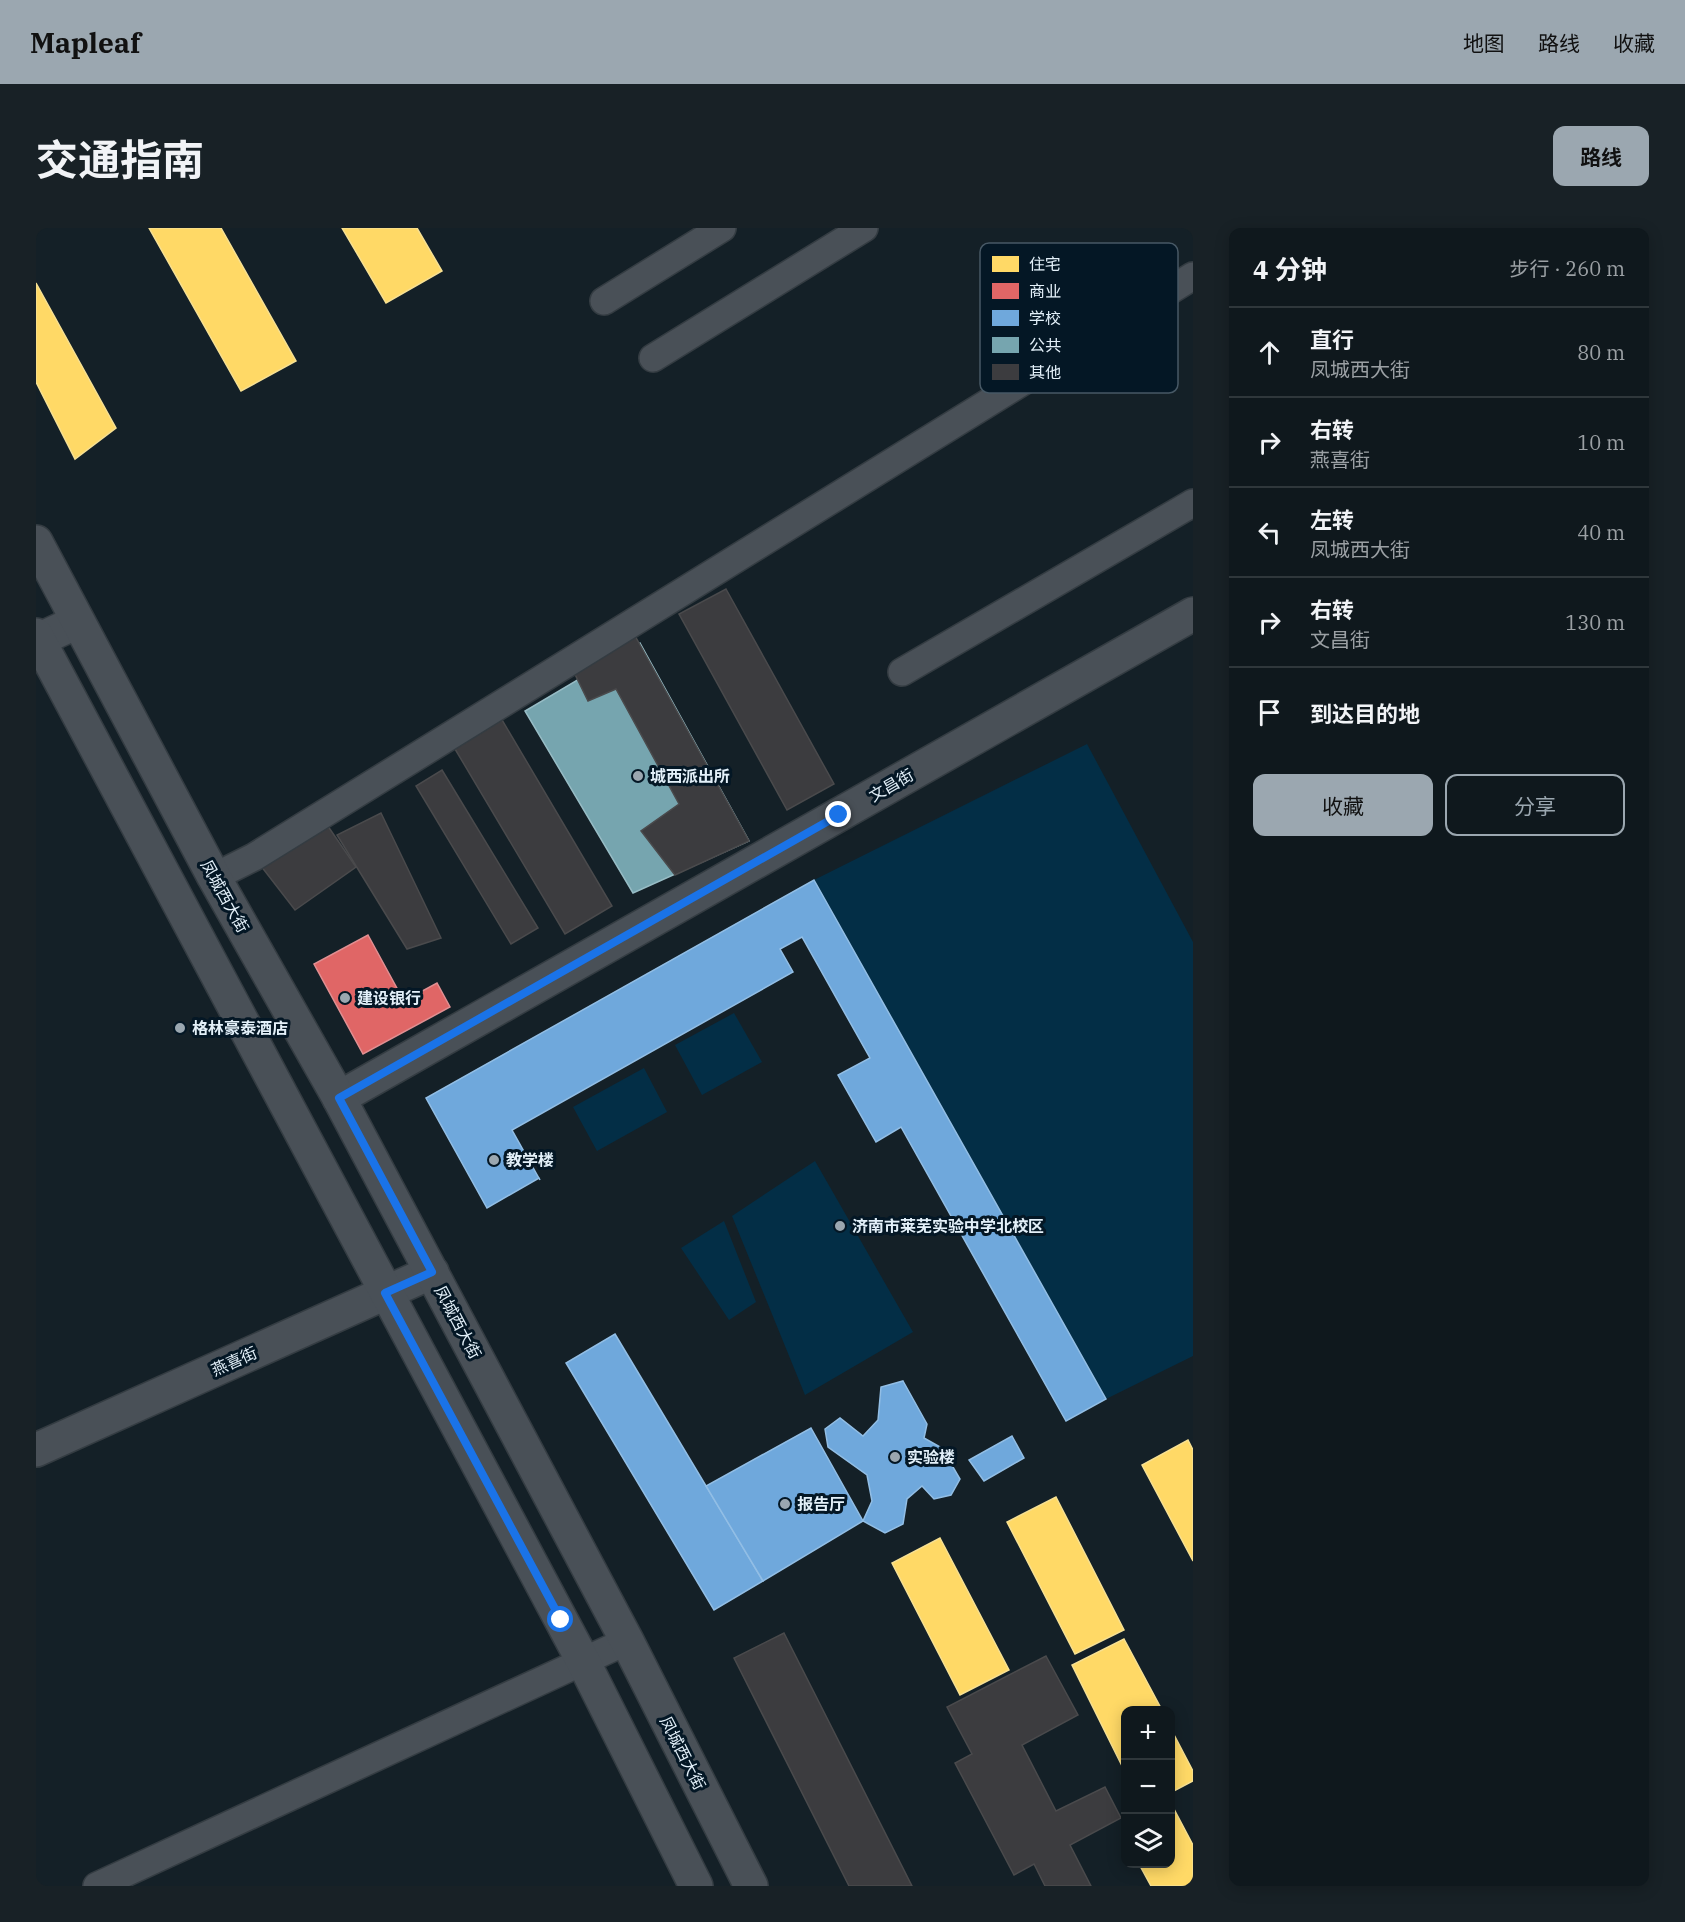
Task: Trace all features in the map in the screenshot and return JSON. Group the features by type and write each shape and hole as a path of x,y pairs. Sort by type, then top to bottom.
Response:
{"main road":[{"name":"凤城西大街","path":"36,542 214,877 339,1098 432,1272 627,1641 750,1886"},
{"name":"文昌街","path":"339,1098 1193,614"},
{"path":"77,622 37,638 583,1661 696,1886"},
{"name":"燕喜街","path":"36,1450 432,1272"}],"street":[{"path":"604,301 722,228"},
{"path":"653,358 864,228"},
{"path":"1178,285 1193,276"},
{"path":"214,877 273,845 1004,393"},
{"path":"902,672 1193,503"},
{"path":"97,1886 627,1641"}],"shaded area":[{"path":"1087,744 1193,942 1193,1356 1106,1399 814,880"},
{"path":"734,1013 762,1062 702,1095 675,1045"},
{"path":"644,1068 667,1112 597,1151 573,1107"},
{"path":"815,1161 913,1332 805,1395 732,1216"},
{"path":"724,1221 756,1302 729,1320 681,1248"}],"building: 住宅":[{"path":"149,228 221,228 296,361 241,391"},
{"path":"342,228 417,228 442,271 386,303"},
{"path":"36,283 116,428 75,459 36,382"},
{"path":"1188,1440 1193,1450 1193,1561 1142,1465"},
{"path":"1056,1497 1124,1630 1075,1654 1007,1522"},
{"path":"940,1538 1009,1670 960,1695 892,1563"},
{"path":"1124,1639 1160,1706 1121,1706 1121,1764 1072,1665"},
{"path":"1175,1737 1193,1771 1193,1781 1175,1790"},
{"path":"1175,1811 1193,1845 1193,1886 1151,1886 1141,1868 1175,1868"}],"building: 商业":[{"path":"368,935 404,1001 437,983 450,1007 363,1054 314,964"}],"building: 学校":[{"name":"教学楼","path":"814,880 1106,1399 1066,1421 901,1127 876,1142 838,1075 870,1058 802,937 780,949 793,972 512,1130 539,1178 487,1208 426,1098"},
{"path":"615,1334 763,1581 714,1610 566,1363"},
{"name":"实验楼","path":"903,1381 927,1424 924,1438 942,1448 960,1479 951,1495 934,1499 922,1486 907,1499 903,1524 885,1533 863,1521 872,1501 867,1475 828,1447 825,1429 840,1418 863,1436 878,1420 881,1387"},
{"name":"报告厅","path":"811,1428 863,1521 763,1581 706,1486"},
{"path":"1012,1436 1024,1458 984,1481 969,1460"}],"building: 公共":[{"name":"城西派出所","path":"640,643 749,841 633,893 525,711"}],"building: 其他":[{"path":"726,589 834,784 787,810 679,614"},
{"path":"629,625 749,841 675,875 641,831 679,804 616,689 588,701 569,662"},
{"path":"495,708 612,906 565,934 455,749"},
{"path":"442,770 538,928 511,944 416,786"},
{"path":"381,813 441,938 407,949 337,835"},
{"path":"321,816 356,867 295,910 254,857"},
{"path":"784,1633 912,1886 849,1886 734,1658"},
{"path":"1046,1656 1078,1715 1022,1745 1056,1811 1105,1787 1121,1818 1070,1845 1091,1886 1045,1886 1034,1864 1014,1875 955,1763 972,1754 947,1707"}],"place":[{"name":"城西派出所","path":"638,776"},
{"name":"建设银行","path":"345,998"},
{"name":"格林豪泰酒店","path":"180,1028"},
{"name":"教学楼","path":"494,1160"},
{"name":"济南市莱芜实验中学北校区","path":"840,1226"},
{"name":"实验楼","path":"895,1457"},
{"name":"报告厅","path":"785,1504"}],"route":[{"path":"561,1620 385,1293 432,1272 339,1098 839,815"}]}
